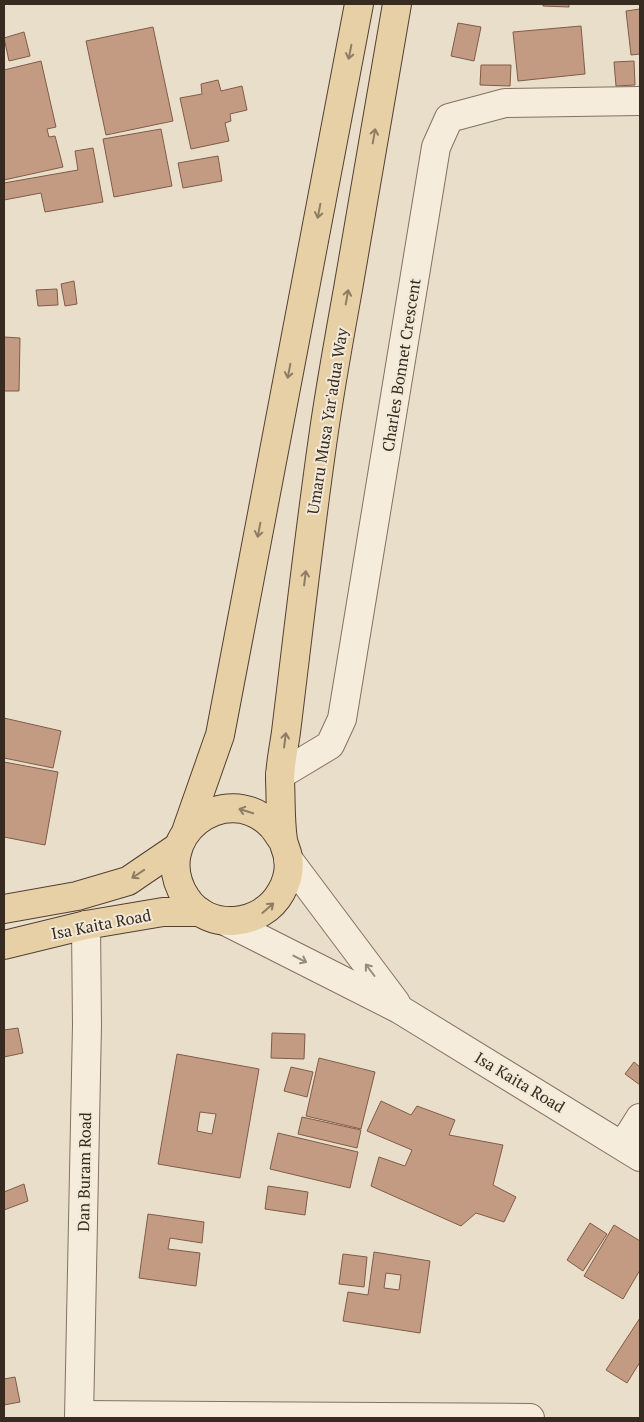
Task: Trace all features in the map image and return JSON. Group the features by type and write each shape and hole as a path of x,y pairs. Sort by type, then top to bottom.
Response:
{"main road":[{"path":"183,838 202,817 219,810 238,808 256,814 272,825 285,850 287,876 282,892 272,906 258,916 242,921 225,922 200,912 187,900 178,883 175,865 183,838 220,736 359,4"},
{"name":"Umaru Musa Yar'adua Way","path":"285,850 280,775 323,436 397,4"},
{"name":"Isa Kaita Road","path":"4,909 77,896 128,881 183,838"},
{"name":"Isa Kaita Road","path":"4,945 86,926 163,912 200,912"}],"street":[{"name":"Charles Bonnet Crescent","path":"280,775 330,745 342,719 436,147 449,118 504,103 640,101"},
{"name":"Isa Kaita Road","path":"285,850 399,1009"},
{"name":"Isa Kaita Road","path":"225,922 399,1009 631,1151"},
{"name":"Dan Buram Road","path":"79,1417 87,1025 86,926"},
{"path":"631,1151 640,1118"},
{"path":"79,1417 530,1418"}],"building":[{"path":"543,4 569,4 569,7 543,6"},
{"path":"640,9 640,54 631,55 626,11"},
{"path":"458,23 481,27 474,61 451,56"},
{"path":"581,26 585,74 518,81 513,32"},
{"path":"153,27 173,121 106,135 86,41"},
{"path":"24,32 30,56 9,61 4,38"},
{"path":"41,61 56,127 47,129 49,137 55,136 63,167 4,180 4,70"},
{"path":"634,61 635,85 616,86 614,62"},
{"path":"481,65 511,65 510,86 480,85"},
{"path":"218,80 221,91 242,86 247,110 230,114 231,121 225,123 229,141 191,149 180,98 202,94 201,84"},
{"path":"161,129 172,186 114,197 103,139"},
{"path":"93,148 103,202 45,212 41,193 4,200 4,183 78,170 75,151"},
{"path":"218,156 222,181 183,188 178,163"},
{"path":"74,281 77,304 65,306 61,284"},
{"path":"57,289 58,305 38,306 36,290"},
{"path":"4,337 20,338 19,391 4,391"},
{"path":"4,718 61,731 53,768 4,758"},
{"path":"4,762 58,772 45,845 4,837"},
{"path":"18,1028 23,1053 4,1057 4,1030"},
{"path":"272,1033 305,1034 304,1059 271,1058"},
{"path":"177,1054 259,1069 240,1178 158,1164","holes":["200,1112 216,1114 212,1134 197,1131"]},
{"path":"319,1058 375,1072 361,1129 306,1116"},
{"path":"634,1062 640,1067 640,1085 625,1074"},
{"path":"291,1067 313,1072 307,1097 284,1091"},
{"path":"381,1101 411,1115 417,1106 455,1120 449,1135 503,1145 493,1185 516,1197 504,1222 476,1213 461,1226 371,1186 379,1157 405,1166 412,1150 367,1131"},
{"path":"302,1117 361,1130 357,1148 298,1134"},
{"path":"278,1133 358,1152 350,1188 270,1169"},
{"path":"24,1184 28,1201 4,1210 4,1192"},
{"path":"268,1186 308,1192 305,1215 265,1209"},
{"path":"148,1214 204,1222 202,1243 170,1238 168,1249 200,1253 196,1286 139,1278"},
{"path":"590,1223 607,1234 583,1271 567,1260"},
{"path":"614,1225 640,1241 640,1270 623,1299 584,1276"},
{"path":"374,1252 430,1261 420,1333 343,1321 348,1292 368,1295","holes":["386,1273 401,1275 399,1290 384,1288"]},
{"path":"343,1254 367,1257 364,1287 339,1284"},
{"path":"640,1318 640,1362 627,1383 606,1370"},
{"path":"15,1377 20,1402 4,1405 4,1379"}]}
